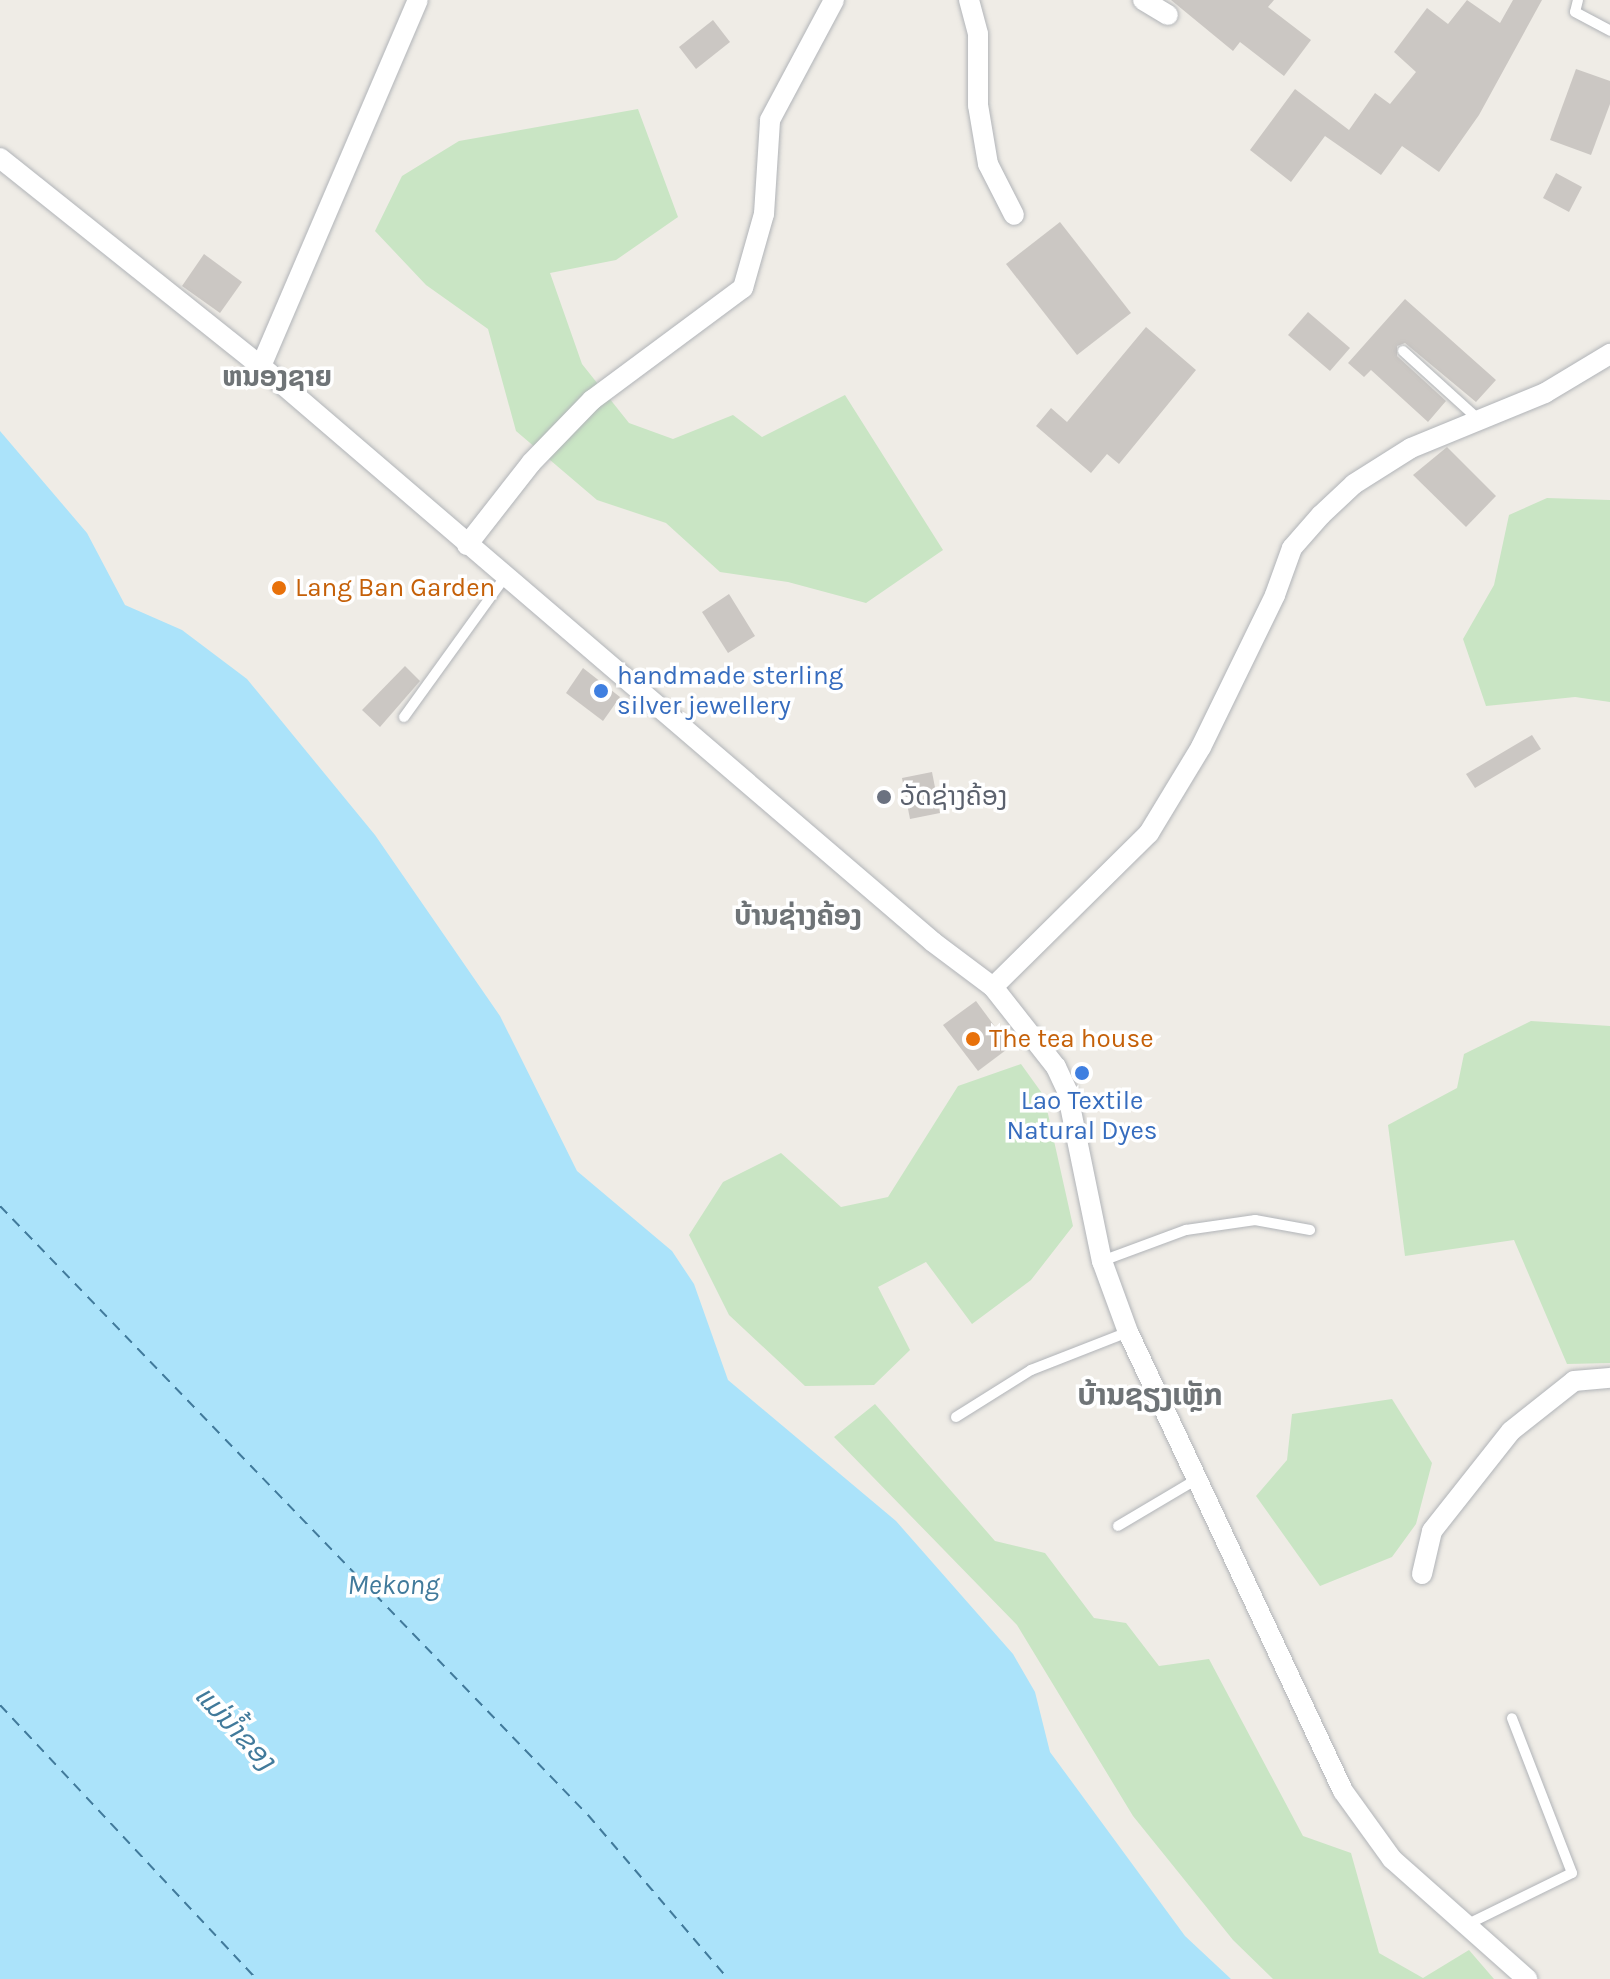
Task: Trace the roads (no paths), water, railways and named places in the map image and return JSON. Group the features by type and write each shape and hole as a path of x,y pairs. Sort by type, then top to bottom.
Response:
{"street":[{"path":"261,366 418,0"},
{"path":"467,545 531,463 592,400 743,288 764,214 770,120 834,0"},
{"path":"969,0 978,34 978,105 988,164 1014,215"},
{"path":"1143,0 1168,15"},
{"path":"0,158 261,366 933,942 993,987 1056,1067 1067,1091 1102,1261 1128,1332 1350,1803 1392,1859 1527,1979"},
{"path":"993,987 1149,833 1201,747 1275,595 1292,548 1354,484 1411,448 1545,393 1610,354"},
{"path":"1422,1574 1432,1531 1511,1431 1574,1381 1610,1378"}],"lane":[{"path":"1578,0 1575,12 1610,31"},
{"path":"1403,351 1479,420"},
{"path":"404,717 505,577"},
{"path":"1102,1261 1186,1230 1255,1220 1310,1230"},
{"path":"956,1417 1031,1370 1128,1332"},
{"path":"1118,1526 1197,1479"},
{"path":"1466,1925 1572,1873 1512,1718"}],"water":[{"name":"Mekong","path":"0,431 87,533 125,605 182,630 247,679 375,835 500,1016 577,1171 672,1251 694,1284 728,1380 896,1521 1013,1654 1035,1692 1050,1752 1185,1936 1231,1979 0,1979"}],"place":[{"name":"Lang Ban Garden","path":"279,588"},
{"name":"handmade sterling silver jewellery","path":"601,691"},
{"name":"ວັດຊ່າງຄ້ອງ","path":"884,797"},
{"name":"The tea house","path":"973,1039"},
{"name":"Lao Textile Natural Dyes","path":"1082,1073"}],"district":[{"name":"ຫນອງຊາຍ","path":"277,377"},
{"name":"ບ້ານຊ່າງຄ້ອງ","path":"798,916"},
{"name":"ບ້ານຊຽງເຫຼັກ","path":"1150,1395"}],"water label":[{"name":"ແມ່ນ້ຳຂອງ","path":"235,1728"}]}
